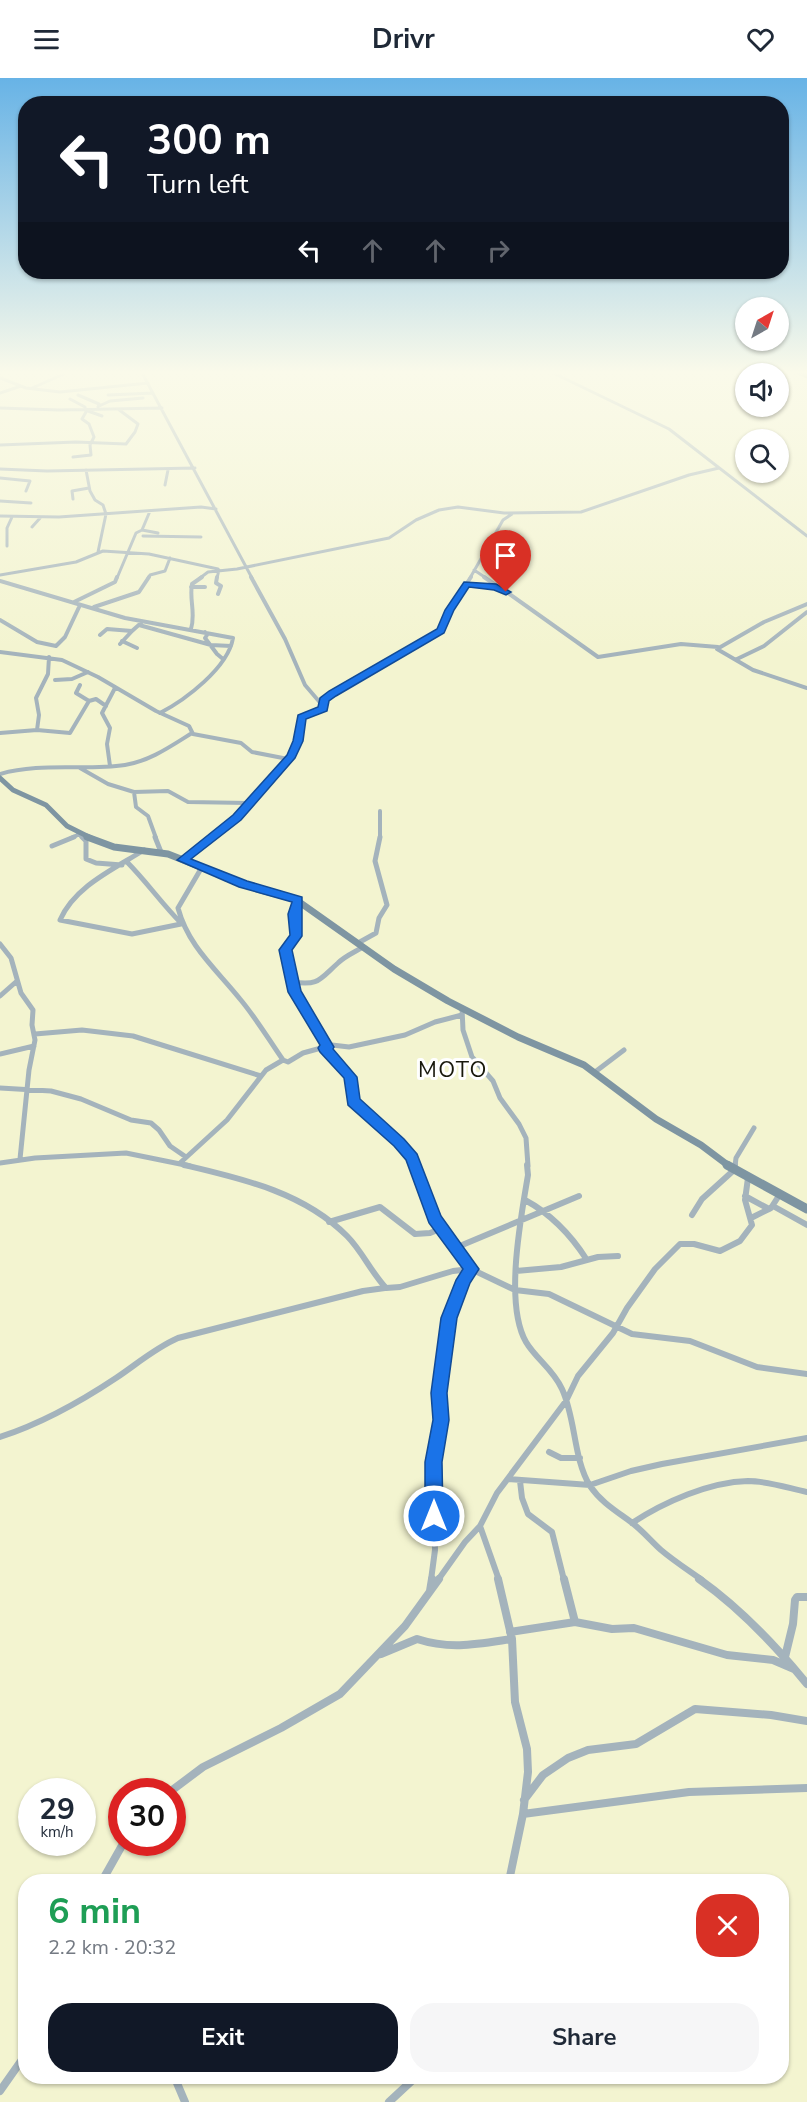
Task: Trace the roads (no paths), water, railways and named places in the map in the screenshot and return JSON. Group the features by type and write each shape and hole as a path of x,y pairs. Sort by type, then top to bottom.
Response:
{"street":[{"path":"716,465 807,536"},
{"path":"0,469 168,470 195,468 285,639 298,672 324,708"},
{"path":"191,629 194,605 189,598 190,587 202,575 389,538 400,533 416,520 445,508 460,507 513,513 586,511 685,476 719,468"},
{"path":"6,470 1,478 30,481 26,491"},
{"path":"86,470 89,488 95,500 103,505 106,514 98,552"},
{"path":"165,485 168,470"},
{"path":"73,499 72,491 89,488"},
{"path":"0,501 32,503"},
{"path":"0,516 41,517 201,507 216,509"},
{"path":"150,511 142,530 144,538 201,537"},
{"path":"324,708 324,700 333,693 441,631 449,610 467,584 501,522 513,513"},
{"path":"7,546 7,530 12,517"},
{"path":"32,527 41,517"},
{"path":"72,603 115,582 136,533 142,530 158,533"},
{"path":"0,575 76,562 98,552 170,558 221,570"},
{"path":"93,608 139,592 150,575 165,571 170,558"},
{"path":"218,594 221,586 216,583 216,579 221,570"},
{"path":"474,570 598,657 681,644 718,647 778,615 807,604"},
{"path":"0,581 208,644 231,646"},
{"path":"467,584 499,588"},
{"path":"190,587 206,587"},
{"path":"0,620 37,642 56,646 66,637 72,618 80,605"},
{"path":"736,659 768,645 768,641 788,624 807,612"},
{"path":"137,648 121,642 141,623 191,629 233,638 220,665 197,690 175,706 160,713"},
{"path":"100,635 107,629 132,631"},
{"path":"205,632 207,635 205,638 209,641 208,644 215,655 223,659"},
{"path":"718,647 723,654 764,674 807,688"},
{"path":"0,652 62,660 88,672 160,713 189,726 192,733"},
{"path":"37,730 39,715 36,698 48,674 49,657"},
{"path":"55,680 72,679 88,672"},
{"path":"80,685 76,693 89,701"},
{"path":"110,766 108,744 110,728 102,713 115,688"},
{"path":"0,733 37,730 72,732 89,701 96,699 106,706"},
{"path":"183,860 237,817 288,759 297,745 302,717 324,708"},
{"path":"0,774 20,768 128,765 156,755 192,733 215,740 241,743 252,752 288,759"},
{"path":"80,768 108,784 134,792 168,791 188,802 248,803"},
{"path":"0,778 9,788 46,805 67,826 79,834 86,841 86,859 102,865 124,863 150,885 166,908 182,924 206,960 248,1008 283,1060 288,1062 303,1053 335,1044 349,1047 405,1035 462,1012"},
{"path":"134,792 136,807 148,816 161,852"},
{"path":"292,982 308,984 321,981 340,962 376,933 379,918 387,905 375,864 380,836 380,811"},
{"path":"52,846 79,834 114,847 161,852 257,889 298,900 394,969 462,1012 569,1057 595,1072 647,1113 700,1145 734,1170 807,1209"},
{"path":"144,850 89,884 63,912 60,920 132,934 182,924"},
{"path":"182,924 178,908 201,867"},
{"path":"298,900 294,914 296,936 286,950 295,992 326,1047 350,1077 353,1101 412,1158 434,1219 470,1269 515,1290 549,1294 632,1334 690,1341 757,1367 807,1374"},
{"path":"0,944 9,952 21,996 33,1010 34,1046 28,1070 20,1159"},
{"path":"0,996 17,981"},
{"path":"462,1012 463,1030 472,1057 493,1081 502,1102 523,1131 528,1163 525,1200 520,1222 515,1290 520,1325 526,1342 554,1374 566,1401 580,1458 590,1485 612,1510 632,1523 662,1551 719,1593 784,1657 807,1684"},
{"path":"35,1034 82,1030 133,1035 185,1054 234,1066 261,1076"},
{"path":"0,1054 34,1046"},
{"path":"595,1072 624,1050"},
{"path":"180,1163 227,1120 272,1065 283,1060"},
{"path":"0,1088 28,1086 57,1090 117,1112 130,1120 151,1123 165,1134 170,1146 186,1157"},
{"path":"692,1215 702,1199 734,1170 736,1158 754,1128"},
{"path":"0,1163 20,1159 126,1153 180,1163 266,1186 313,1207 349,1238 372,1273 386,1288"},
{"path":"186,1780 203,1767 281,1728 340,1694 379,1655 430,1592 465,1542 480,1526 497,1493 566,1401 578,1376 616,1328 648,1278 677,1246 687,1243 714,1250 726,1249 742,1239 752,1225 745,1196 748,1178"},
{"path":"751,1218 771,1208 780,1194"},
{"path":"455,1248 579,1196"},
{"path":"745,1196 807,1225"},
{"path":"525,1200 544,1210 587,1260"},
{"path":"329,1222 380,1207 384,1208 411,1234 423,1236 440,1229"},
{"path":"516,1271 561,1267 603,1256 618,1256"},
{"path":"0,1437 30,1427 114,1379 159,1347 178,1338 355,1293 400,1287 453,1271 470,1269"},
{"path":"430,1592 435,1550 434,1462 441,1420 439,1393 441,1375 449,1318 470,1269"},
{"path":"508,1479 590,1485 662,1464 807,1438"},
{"path":"549,1452 561,1458 580,1458"},
{"path":"632,1523 663,1504 737,1482 750,1480 807,1492"},
{"path":"520,1481 522,1498 528,1514 552,1533 575,1622"},
{"path":"480,1526 495,1566 511,1635 515,1702 527,1749 523,1814 511,1874"},
{"path":"784,1657 793,1624 795,1600 807,1597"},
{"path":"379,1655 417,1640 438,1646 461,1646 575,1622 618,1630 634,1628 727,1655 773,1660 795,1670"},
{"path":"522,1802 543,1775 568,1758 588,1749 636,1744 695,1709 771,1715 807,1721"},
{"path":"523,1814 689,1792 807,1788"},
{"path":"106,1874 116,1856"},
{"path":"0,2091 18,2065"},
{"path":"177,2084 185,2102"},
{"path":"389,2102 408,2084"}],"district":[{"name":"MOTO","path":"453,1069"}]}
